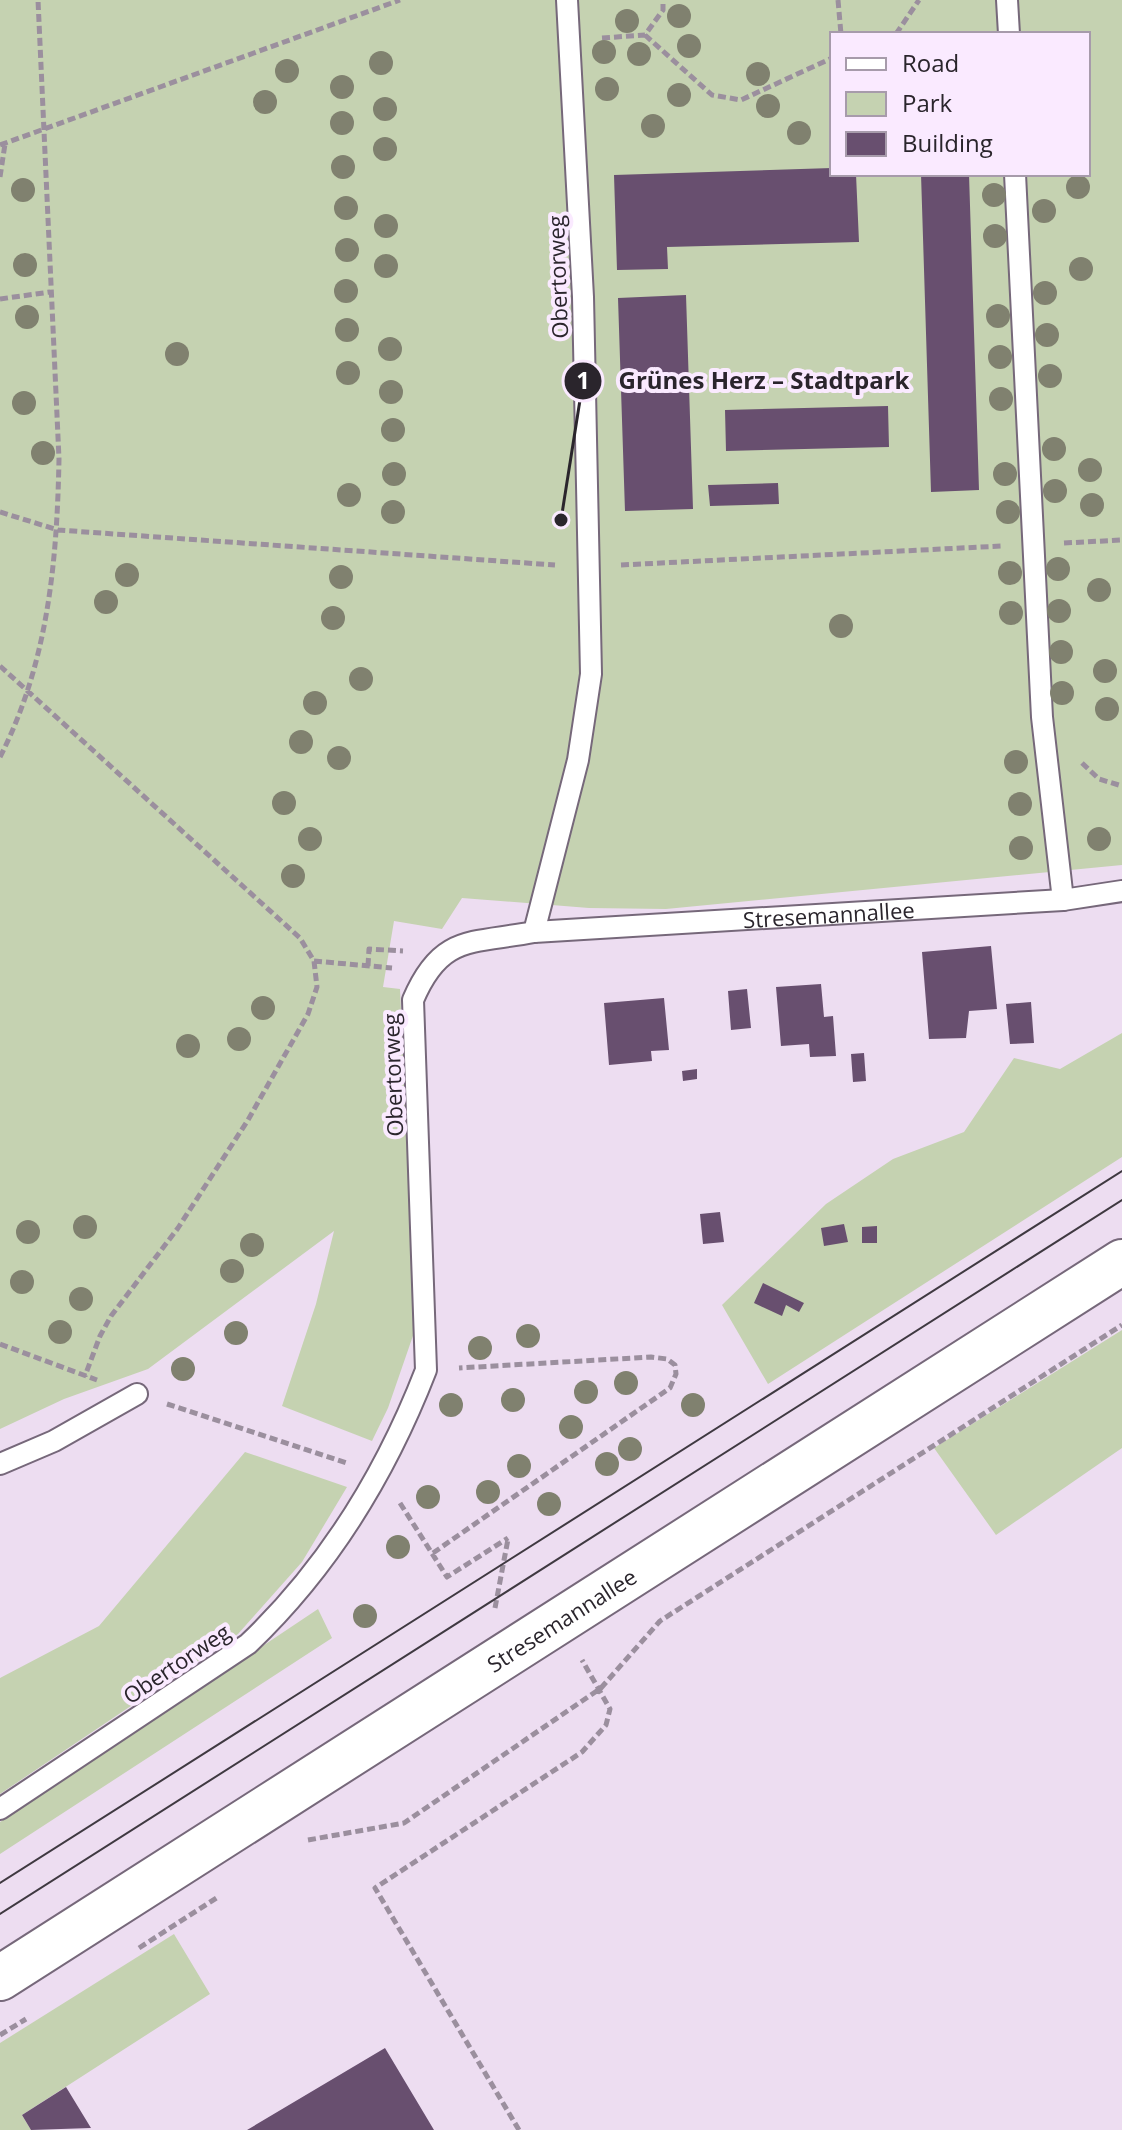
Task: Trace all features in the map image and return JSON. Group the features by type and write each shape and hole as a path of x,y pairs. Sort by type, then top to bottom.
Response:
{"street":[{"name":"Stresemannallee","path":"0,1978 1122,1262"}],"lane":[{"name":"Obertorweg","path":"534,932 587,716 591,674 583,297 567,0"},
{"path":"1007,0 1009,32"},
{"path":"1015,176 1042,717 1063,900"},
{"name":"Stresemannallee","path":"534,932 1063,900 1122,891"},
{"path":"415,970 450,948 534,932"},
{"name":"Obertorweg","path":"0,1809 248,1644 308,1581 357,1512 406,1422 426,1370 413,1000 415,970"},
{"path":"0,1464 54,1441 137,1394"}],"path":[{"path":"0,757 29,693 43,642 58,530 59,459 38,0"},
{"path":"0,177 2,144 400,0"},
{"path":"645,35 663,10 663,0"},
{"path":"838,0 841,32"},
{"path":"897,32 919,0"},
{"path":"569,40 645,35 712,95 741,100 830,59"},
{"path":"0,306 0,299 50,292"},
{"path":"0,512 58,530 589,567 1122,540"},
{"path":"0,666 300,938 314,961 317,987 308,1014 248,1120 178,1228 111,1316 85,1376"},
{"path":"368,966 369,949 406,951 415,970"},
{"path":"314,961 415,970"},
{"path":"297,1847 310,1838 404,1823 601,1688 660,1621 1122,1325"},
{"path":"0,1344 137,1394 379,1473 447,1577 508,1538 494,1611"},
{"path":"426,1370 651,1357 667,1359 675,1365 676,1374 670,1388 433,1553"},
{"path":"519,2130 375,1888 582,1752 606,1725 610,1709 601,1688 576,1651"},
{"path":"169,1929 220,1896"}],"green space":[{"path":"0,0 1122,0 1122,865 666,909 589,908 462,898 442,929 394,921 383,987 400,989 416,1327 388,1408 372,1441 282,1406 316,1304 334,1231 148,1369 64,1399 0,1429"},
{"path":"1122,1033 1122,1157 768,1384 722,1305 826,1204 893,1159 964,1132 1014,1058 1060,1069"},
{"path":"1122,1330 1122,1448 996,1535 934,1448"},
{"path":"245,1452 347,1487 302,1562 238,1634 0,1794 0,1678 99,1626"},
{"path":"318,1609 332,1638 0,1854 0,1822"},
{"path":"174,1934 210,1994 22,2115 31,2130 0,2130 0,2043"}],"building":[{"path":"830,168 830,176 856,176 859,242 667,247 668,269 617,270 614,175"},
{"path":"921,176 969,176 979,490 931,492"},
{"path":"686,295 693,509 625,511 618,298"},
{"path":"888,406 889,447 726,451 725,410"},
{"path":"778,483 779,504 710,506 708,485"},
{"path":"991,946 997,1009 969,1011 966,1038 929,1039 922,952"},
{"path":"821,984 824,1017 833,1016 836,1056 810,1057 809,1044 781,1046 776,987"},
{"path":"747,989 751,1028 731,1030 728,991"},
{"path":"664,998 669,1050 651,1051 652,1061 609,1065 604,1003"},
{"path":"1031,1002 1034,1043 1010,1044 1006,1004"},
{"path":"864,1053 866,1081 853,1082 851,1054"},
{"path":"697,1069 697,1079 683,1081 682,1071"},
{"path":"720,1212 724,1242 703,1244 700,1214"},
{"path":"844,1224 848,1242 824,1246 821,1228"},
{"path":"877,1226 877,1243 862,1243 862,1227"},
{"path":"763,1283 804,1303 799,1312 786,1305 782,1316 754,1303"},
{"path":"385,2048 434,2130 247,2130"},
{"path":"66,2087 91,2128 31,2130 22,2115"}],"tram line":[{"path":"0,1883 1122,1171"},
{"path":"0,1914 1122,1200"}],"place":[{"name":"Grünes Herz – Stadtpark","path":"561,520"}]}
